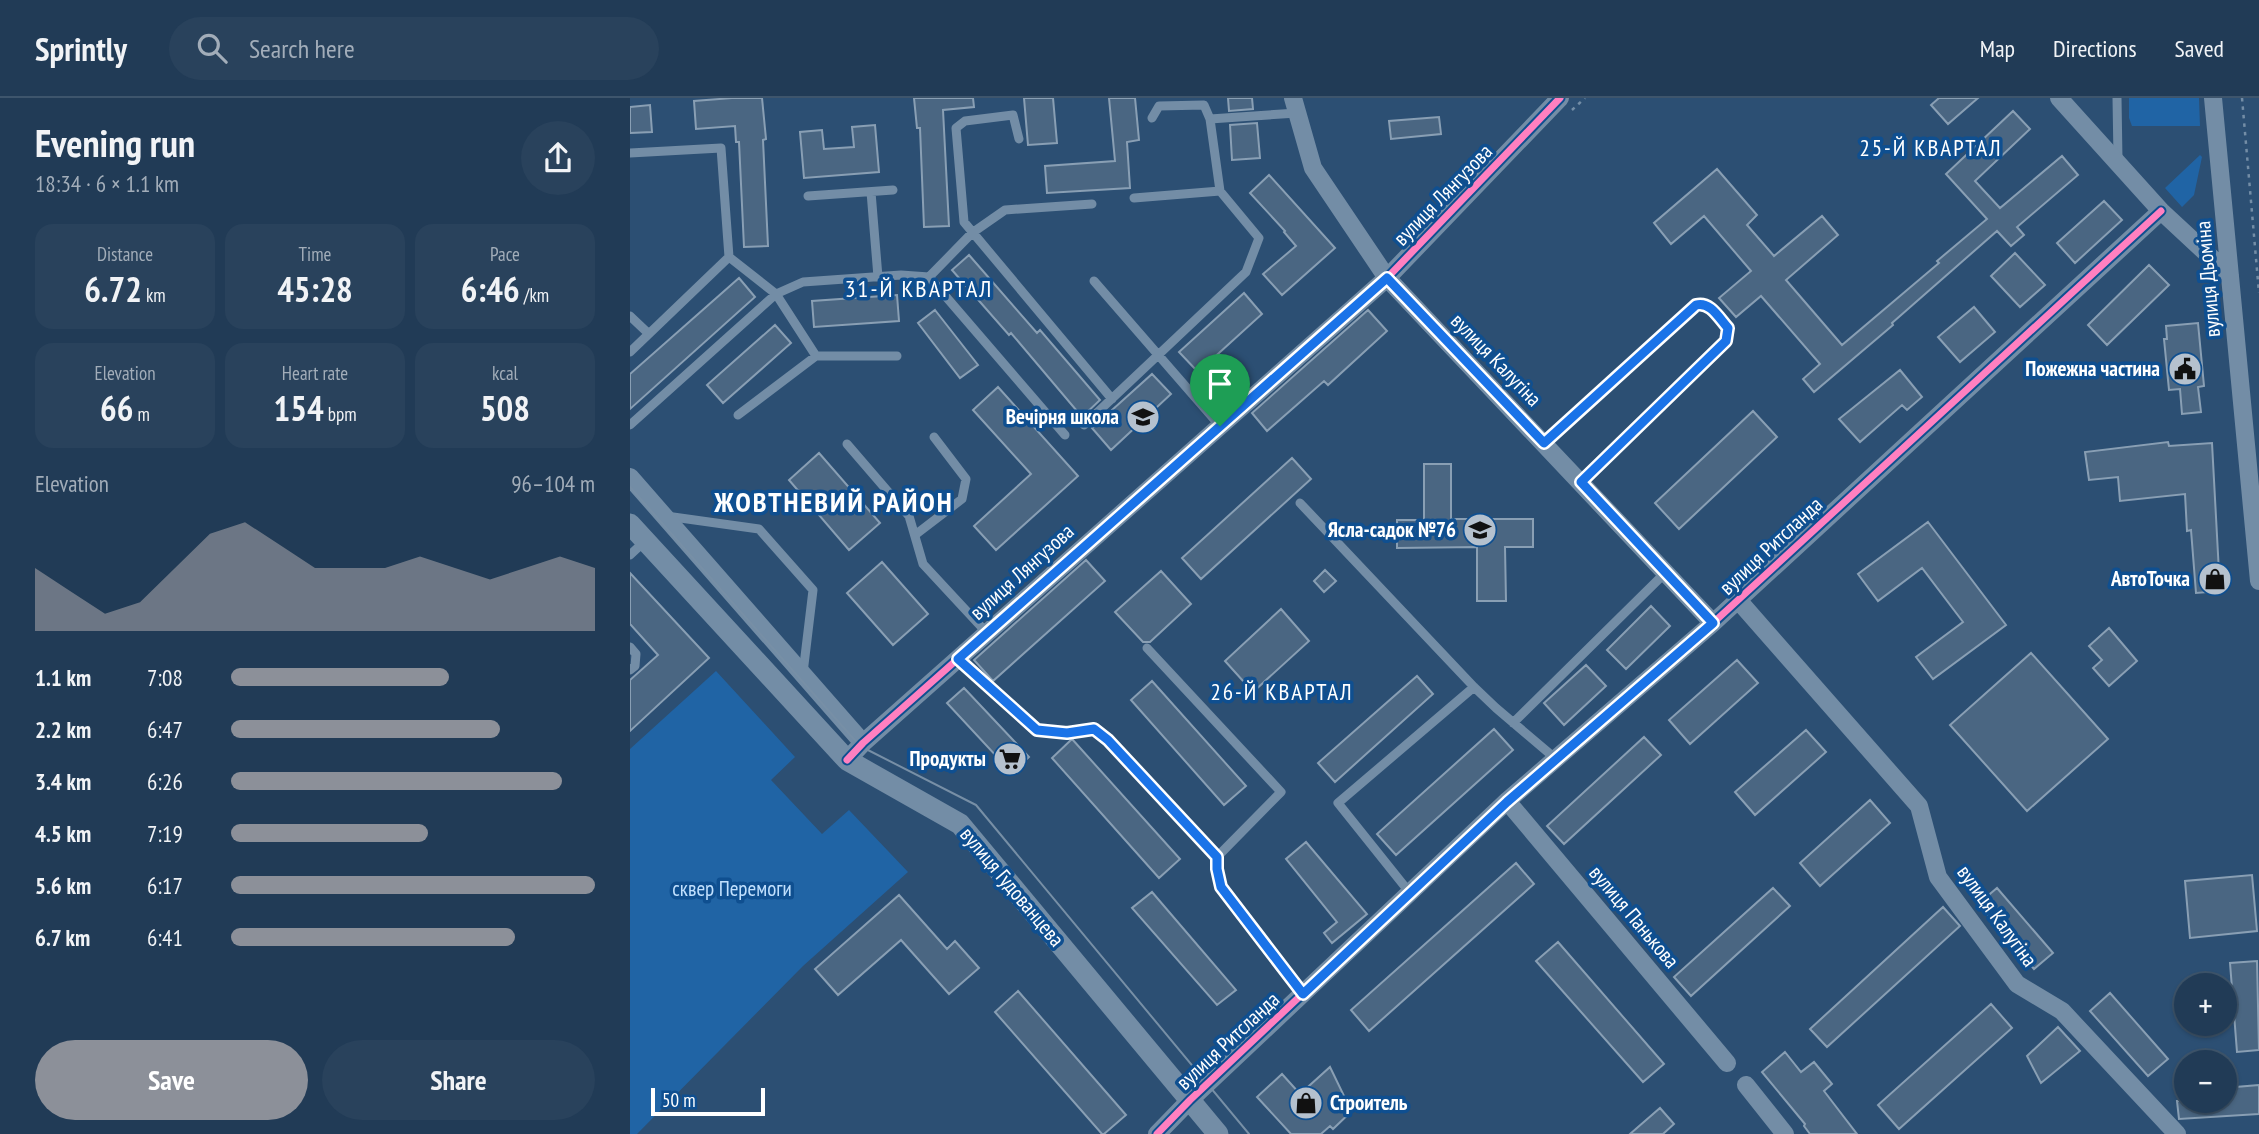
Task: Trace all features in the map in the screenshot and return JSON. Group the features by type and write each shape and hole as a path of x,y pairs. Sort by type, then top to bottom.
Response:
{"street":[{"name":"вулиця Лянгузова","path":"847,760 1387,278 1560,98"},
{"path":"2059,98 2161,211 2230,275"},
{"name":"вулиця Дьоміна","path":"2213,98 2259,581"},
{"name":"вулиця Калугіна","path":"1295,106 1313,168 1387,278 1713,623"},
{"name":"вулиця Ритсланда","path":"1157,1134 1507,802 1713,623 2161,211"},
{"path":"630,477 863,743"},
{"name":"вулиця Гудованцева","path":"630,524 638,548 847,760 960,824 1217,1134"},
{"name":"вулиця Калугіна","path":"1738,600 1919,806 1938,877 2017,984 2062,1011 2177,1134"},
{"name":"вулиця Панькова","path":"1507,802 1727,1063"},
{"path":"1746,1085 1785,1134"}],"lane":[{"path":"2117,98 2118,163"},
{"path":"1084,425 1246,272 1259,238 1220,191 1210,119 1204,105 1159,106 1152,118"},
{"path":"1210,119 1295,106"},
{"path":"1019,139 1013,115 965,121 956,128 964,222 1112,399"},
{"path":"630,153 721,148 729,257 776,294 816,356"},
{"path":"808,196 893,190"},
{"path":"1133,198 1220,191"},
{"path":"871,192 878,277"},
{"path":"630,425 776,294 803,282 929,277 972,233 1005,210 1091,204"},
{"path":"630,352 729,257"},
{"path":"929,277 1065,435"},
{"path":"1094,281 1220,426"},
{"path":"1544,443 1696,305 1701,303 1709,306 1728,328 1726,341 1581,482"},
{"path":"630,316 649,334"},
{"path":"738,415 816,356 897,356"},
{"path":"915,535 962,499 966,479 934,437"},
{"path":"847,444 909,516 923,564 987,633"},
{"path":"1300,503 1474,687 1556,759"},
{"path":"663,516 759,529 813,590 803,675"},
{"path":"1513,723 1665,573"},
{"path":"630,647 635,654 635,666 630,670"},
{"path":"1147,648 1282,792 1217,857"},
{"path":"958,659 1037,730 1067,733 1094,729 1108,740 1217,857 1221,887 1303,994"},
{"path":"1410,893 1338,803 1474,687"}],"path":[{"path":"2242,98 2259,293"}],"green space":[{"path":"2129,98 2199,98 2200,126 2132,126 2129,118"},
{"path":"2200,155 2202,157 2194,195 2182,207 2165,188"},
{"name":"сквер Перемоги","path":"716,671 795,757 771,780 822,834 849,810 908,872 803,966 637,1134 630,1134 630,749"}],"building":[{"path":"762,98 766,139 763,140 768,246 744,247 739,142 736,142 735,126 696,129 694,101"},
{"path":"914,98 973,98 974,107 943,110 949,226 924,227 920,128 917,128"},
{"path":"1024,98 1053,98 1057,143 1028,145"},
{"path":"1109,98 1135,98 1139,140 1127,142 1130,188 1047,193 1045,166 1115,161"},
{"path":"1228,98 1252,98 1253,109 1229,111"},
{"path":"1939,98 1978,98 1948,124 1931,105"},
{"path":"650,105 652,132 630,133 630,107"},
{"path":"2013,111 2030,129 1975,181 2000,208 2062,156 2078,175 2017,227 2024,235 2011,246 1997,231 1814,392 1803,379 1820,364 1761,296 1736,317 1719,298 1751,271 1704,216 1671,244 1654,223 1717,169 1757,215 1747,225 1774,256 1822,216 1838,235 1786,280 1842,345 1987,219 1946,174"},
{"path":"1439,117 1441,134 1391,139 1389,121"},
{"path":"1257,123 1260,158 1232,160 1230,125"},
{"path":"875,125 879,172 804,178 800,132 822,130 824,149 854,147 852,127"},
{"path":"1269,175 1335,248 1282,295 1263,274 1296,246 1250,193"},
{"path":"2104,201 2122,220 2075,263 2057,243"},
{"path":"2015,253 2045,285 2020,307 1991,276"},
{"path":"969,255 1037,333 1040,330 1100,400 1082,417 1011,333 1009,335 952,270"},
{"path":"2149,265 2169,285 2107,345 2088,325"},
{"path":"739,278 755,297 630,409 630,374"},
{"path":"1244,293 1262,314 1198,372 1179,352"},
{"path":"897,295 899,321 814,327 812,301"},
{"path":"1974,307 1995,332 1960,362 1938,337"},
{"path":"935,310 978,365 960,378 918,323"},
{"path":"1368,310 1387,331 1328,385 1324,381 1267,431 1252,413"},
{"name":"Пожежна частина","path":"2198,323 2204,386 2198,387 2201,412 2182,414 2180,389 2169,390 2164,339 2167,339 2166,326"},
{"path":"775,325 791,343 723,403 707,385"},
{"path":"1900,370 1922,397 1907,410 1902,405 1860,442 1839,419"},
{"path":"1152,374 1171,394 1111,450 1092,428"},
{"path":"998,387 1078,476 996,550 974,526 1031,474 973,410"},
{"path":"1753,411 1777,437 1679,529 1655,503"},
{"path":"2168,442 2169,446 2212,443 2220,591 2196,593 2185,494 2120,501 2118,477 2089,480 2085,452"},
{"path":"819,453 880,523 849,550 789,480"},
{"path":"1292,458 1311,479 1201,579 1182,558"},
{"path":"1424,464 1451,464 1451,519 1533,519 1533,547 1505,547 1506,601 1477,601 1477,547 1397,548 1397,520 1424,520"},
{"path":"1928,522 2006,625 1933,679 1916,657 1963,622 1922,568 1878,601 1858,574"},
{"path":"1086,560 1105,581 993,681 974,660"},
{"path":"882,562 928,614 893,645 847,593"},
{"path":"1325,570 1336,581 1324,592 1314,581"},
{"path":"1161,571 1191,604 1150,642 1143,642 1115,612"},
{"path":"630,573 709,658 630,731 630,680 658,655 630,624"},
{"path":"1651,606 1670,626 1626,669 1607,650"},
{"path":"1281,609 1309,641 1253,692 1225,661"},
{"path":"2109,628 2137,661 2109,686 2093,668 2102,660 2089,646"},
{"path":"2031,653 2108,739 2027,811 1950,725"},
{"path":"1737,660 1758,683 1690,744 1669,720"},
{"path":"1586,665 1606,686 1564,725 1544,703"},
{"path":"1417,676 1433,694 1335,782 1318,763"},
{"path":"1152,681 1246,786 1224,805 1131,700"},
{"path":"964,688 1029,757 1012,773 947,703"},
{"path":"1494,729 1513,750 1396,855 1377,834"},
{"path":"1806,730 1826,752 1755,815 1735,792"},
{"path":"1644,737 1661,755 1564,844 1547,826"},
{"path":"1072,739 1180,859 1159,878 1052,758"},
{"path":"1870,800 1890,823 1820,886 1800,863"},
{"path":"1306,842 1367,914 1332,943 1324,933 1337,922 1286,859"},
{"path":"1516,863 1534,884 1369,1031 1351,1010"},
{"path":"2252,875 2257,931 2190,938 2185,881"},
{"path":"1773,888 1790,906 1691,996 1674,977"},
{"path":"1997,888 2053,953 2034,969 1978,904"},
{"path":"1152,892 1236,990 1217,1005 1132,908"},
{"path":"899,895 947,949 955,941 979,968 949,994 901,940 838,995 815,969"},
{"path":"1943,907 1960,926 1827,1047 1810,1029"},
{"path":"1558,942 1664,1064 1643,1082 1536,961"},
{"path":"2257,961 2259,1050 2237,1052 2237,973 2231,973 2230,963"},
{"path":"1018,991 1126,1115 1104,1134 995,1012"},
{"path":"2110,993 2168,1059 2148,1076 2090,1011"},
{"path":"1991,1004 2012,1028 1899,1129 1878,1105"},
{"path":"2058,1027 2080,1051 2041,1083 2027,1056"},
{"path":"1785,1052 1801,1072 1814,1062 1832,1084 1824,1091 1857,1134 1810,1134 1805,1124 1762,1072"},
{"name":"Строитель","path":"1330,1067 1344,1096 1355,1108 1333,1129 1330,1126 1321,1134 1291,1134 1257,1097 1282,1074 1300,1094"},
{"path":"2259,1085 2259,1114 2179,1119 2178,1113 2237,1113 2237,1087"},
{"path":"1660,1108 1674,1124 1663,1134 1630,1134"}],"tram line":[{"path":"630,487 860,746 976,805 1249,1134"}],"cycle path":[{"path":"847,760 1387,278 1560,98"},
{"path":"1157,1134 1507,801 1713,623 2161,211"}],"place":[{"name":"Пожежна частина","path":"2185,369"},
{"name":"Вечірня школа","path":"1143,417"},
{"name":"Ясла-садок №76","path":"1480,530"},
{"name":"АвтоТочка","path":"2215,579"},
{"name":"Продукты","path":"1010,759"},
{"name":"Строитель","path":"1306,1103"}],"district":[{"name":"25-Й КВАРТАЛ","path":"1931,148"},
{"name":"31-Й КВАРТАЛ","path":"919,289"},
{"name":"ЖОВТНЕВИЙ РАЙОН","path":"834,502"},
{"name":"26-Й КВАРТАЛ","path":"1282,692"}],"route":[{"path":"1387,278 1544,443 1696,305 1701,303 1709,306 1728,328 1726,341 1581,482 1713,623 1507,802 1303,994 1221,887 1217,857 1108,740 1094,729 1067,733 1037,730 958,659 1220,426 1387,278"}]}
